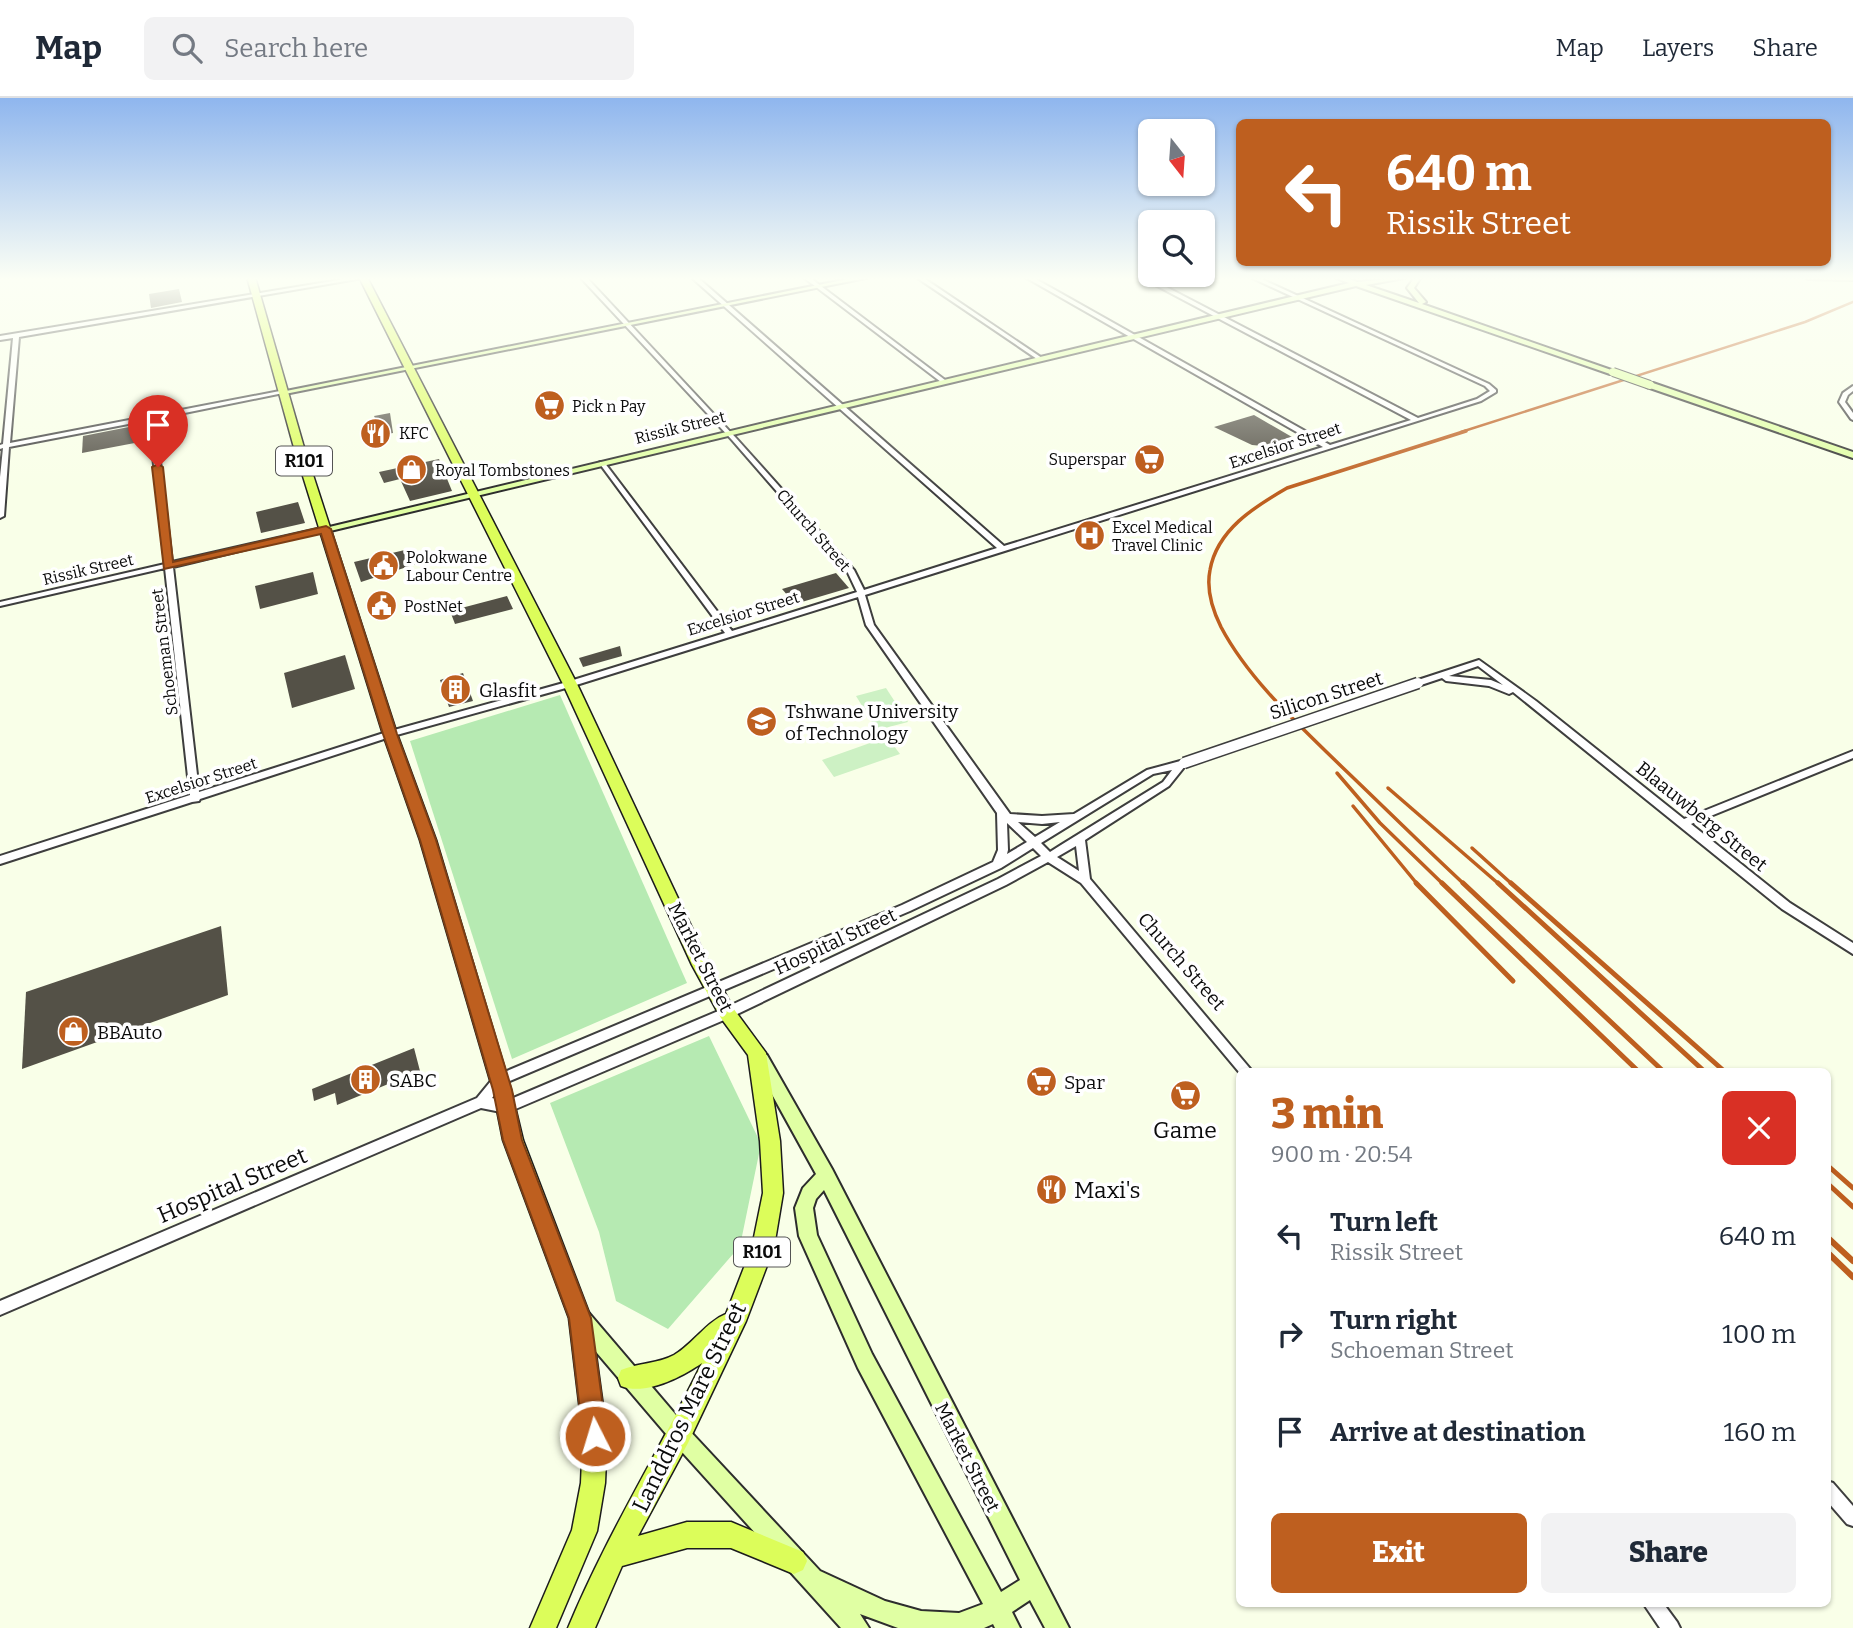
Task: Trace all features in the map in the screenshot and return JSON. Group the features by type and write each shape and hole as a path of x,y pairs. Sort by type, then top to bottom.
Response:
{"main road":[{"name":"R101","path":"272,348 390,734 428,840 499,1080 513,1140 580,1318 595,1436 593,1483 584,1531 543,1628"},
{"name":"Market Street","path":"397,348 570,684 714,988 727,1013 757,1053 826,1175 1057,1628"},
{"path":"285,392 513,348"},
{"name":"Rissik Street","path":"326,529 1079,348"},
{"path":"1550,348 1617,371"},
{"path":"1553,348 1853,455"},
{"path":"1654,384 1853,449"},
{"name":"Landdros Mare Street","path":"580,1628 614,1556 680,1435 738,1313 763,1247 773,1193 770,1141 757,1053"},
{"path":"826,1175 809,1194 804,1208 808,1236 865,1361 1003,1618"},
{"path":"629,1378 659,1375 681,1366 706,1347 738,1313"},
{"path":"580,1318 629,1378 857,1628"},
{"path":"614,1556 687,1535 731,1535 901,1621 958,1625 1003,1618 1034,1584"}],"street":[{"path":"0,516 9,445 15,348"},
{"name":"Church Street","path":"649,348 851,572 863,592 862,605 870,625 1004,815 1049,857 1085,880 1243,1068"},
{"path":"775,348 1002,549"},
{"path":"900,348 943,381"},
{"path":"1025,348 1039,358"},
{"path":"1157,348 1328,447"},
{"path":"1282,348 1417,420"},
{"name":"Excelsior Street","path":"0,860 390,734 570,684 1417,420 1479,400 1494,391 1487,385 1408,348"},
{"path":"1853,388 1845,394 1842,402 1853,418"},
{"path":"0,447 285,392"},
{"name":"Schoeman Street","path":"152,418 195,799"},
{"path":"602,463 730,634"},
{"name":"Rissik Street","path":"0,604 326,529"},
{"name":"Silicon Street","path":"1183,763 1479,663"},
{"name":"Blaauwberg Street","path":"1479,663 1796,913 1853,949"},
{"name":"Blaauwberg Street","path":"1436,678 1491,683 1533,703"},
{"path":"1683,823 1853,754"},
{"name":"Hospital Street","path":"0,1308 481,1102 499,1080 906,908 997,865 1150,772 1183,763"},
{"name":"Hospital Street","path":"506,1107 727,1013 1049,857 1166,784 1183,763"},
{"path":"997,865 1003,850 1004,815 1052,820 1079,816"},
{"path":"1080,839 1085,880"},
{"path":"481,1102 506,1107"},
{"path":"1831,1493 1853,1518"},
{"path":"1655,1607 1671,1628"}],"green space":[{"path":"886,688 908,722 877,730 856,696"},
{"path":"560,695 687,983 512,1059 410,741"},
{"path":"887,737 900,754 834,777 822,760"},
{"path":"709,1036 761,1144 740,1246 668,1329 616,1301 599,1232 550,1103"}],"building":[{"path":"390,413 393,433 383,435 374,416"},
{"path":"1254,415 1292,437 1263,446 1252,445 1214,427"},
{"path":"139,425 140,442 82,453 83,436"},
{"path":"439,459 452,491 410,501 400,479 384,483 379,472"},
{"path":"298,502 305,523 261,533 256,512"},
{"name":"Polokwane Labour Centre","path":"409,549 416,564 361,582 354,562"},
{"path":"313,572 318,594 260,609 255,586"},
{"path":"836,573 849,588 795,604 782,589"},
{"path":"507,596 513,609 455,624 450,611"},
{"path":"620,646 622,656 583,667 579,658"},
{"path":"345,655 355,689 292,708 284,673"},
{"name":"Glasfit","path":"463,673 473,701 449,707 440,680"},
{"name":"BBAuto","path":"221,926 228,995 22,1069 26,992"},
{"name":"SABC","path":"414,1048 420,1071 337,1105 335,1093 314,1101 312,1089"}],"railway":[{"path":"1461,432 1722,348"},
{"path":"1465,885 1309,735 1260,684 1232,647 1221,627 1209,585 1210,570 1220,543 1239,521 1275,495 1287,488 1466,431"},
{"path":"1337,773 1380,823 1444,885"},
{"path":"1388,788 1500,885"},
{"path":"1353,806 1418,885"},
{"path":"1472,848 1513,885"},
{"path":"1416,883 1513,981"},
{"path":"1442,883 1635,1068"},
{"path":"1463,883 1660,1068"},
{"path":"1498,883 1701,1068"},
{"path":"1511,883 1721,1068"},
{"path":"1831,1169 1853,1188"},
{"path":"1831,1187 1853,1207"},
{"path":"1831,1241 1853,1261"},
{"path":"1831,1256 1853,1277"}],"place":[{"name":"Pick n Pay","path":"549,406"},
{"name":"KFC","path":"376,433"},
{"name":"Superspar","path":"1149,459"},
{"name":"Royal Tombstones","path":"412,470"},
{"name":"Excel Medical Travel Clinic","path":"1089,536"},
{"name":"Polokwane Labour Centre","path":"383,566"},
{"name":"PostNet","path":"381,606"},
{"name":"Glasfit","path":"456,690"},
{"name":"Tshwane University of Technology","path":"762,722"},
{"name":"BBAuto","path":"74,1032"},
{"name":"SABC","path":"366,1080"},
{"name":"Spar","path":"1041,1082"},
{"name":"Game","path":"1185,1096"},
{"name":"Maxi's","path":"1051,1190"}],"route":[{"path":"158,467 168,567 326,529 390,734 428,840 502,1090 513,1140 580,1318 590,1378 595,1436"}]}
